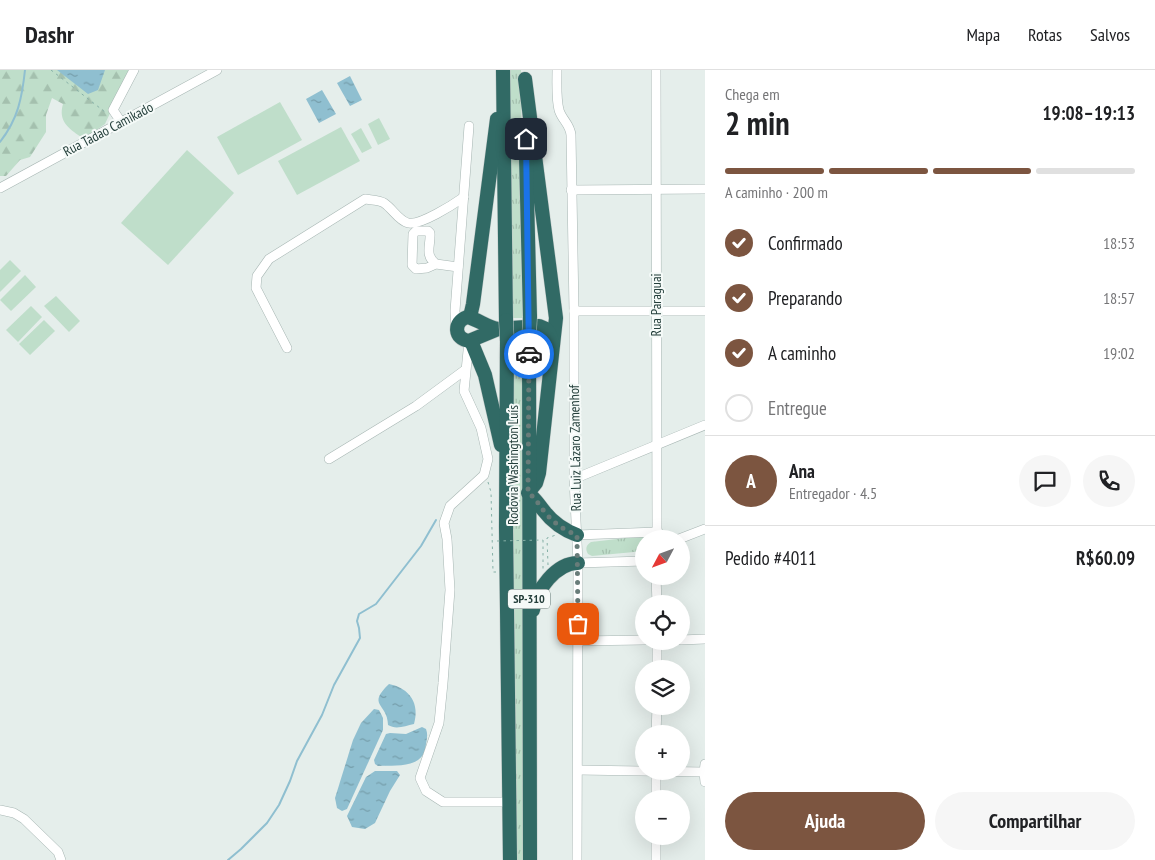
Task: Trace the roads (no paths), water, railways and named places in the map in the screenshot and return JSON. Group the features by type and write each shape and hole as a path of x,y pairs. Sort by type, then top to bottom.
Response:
{"highway":[{"path":"470,317 503,72"},
{"name":"Rodovia Washington Luís","path":"503,72 502,324 506,341 510,860"},
{"path":"525,75 555,302 556,337 553,344 539,473 536,482 528,493 537,499 542,509 552,521 567,532 577,535"},
{"name":"Rodovia Washington Luís","path":"525,75 534,322 529,338 530,860"},
{"path":"502,324 470,341 461,338 457,332 460,320 470,317 486,326 502,324 534,322 550,315 555,302"},
{"path":"534,322 546,329 553,344"},
{"path":"470,341 485,375 501,448 506,527"},
{"path":"530,645 534,606 538,596 553,575 570,563 578,563"}],"street":[{"path":"121,122 113,110 134,70"},
{"name":"Rua Tadao Camikado","path":"0,188 217,70"},
{"name":"Rua Luiz Lázaro Zamenhof","path":"557,70 558,108 570,130 574,311 574,479 578,563 578,860"},
{"name":"Rua Paraguai","path":"656,70 656,445 659,530"},
{"path":"457,332 454,318 469,126"},
{"path":"571,190 705,189"},
{"path":"287,348 256,288 257,276 269,260 365,199 383,202 397,216 408,223 417,222 452,206 464,197"},
{"path":"436,264 416,270 412,265 413,234 416,231 428,231 430,233 428,254 430,260 436,264 458,267"},
{"path":"456,304 470,317"},
{"path":"574,311 705,311"},
{"path":"470,341 465,370 464,391 481,428 488,459 484,475 450,506 444,523 447,539 450,590 439,723 420,778 426,791 443,802 509,802"},
{"path":"328,459 416,406 465,370"},
{"path":"574,479 705,425"},
{"path":"690,535 705,529"},
{"path":"577,535 635,536"},
{"path":"578,563 635,561"},
{"path":"690,640 705,639"},
{"path":"578,641 635,640"},
{"path":"690,769 704,768 705,782"},
{"path":"578,770 635,771"},
{"path":"0,810 14,813 24,819 58,852 61,859"},
{"path":"656,845 656,860"}],"water":[{"path":"57,70 105,70 98,90 88,94"},
{"path":"350,76 362,100 350,106 337,83"},
{"path":"322,90 336,114 319,123 306,99"},
{"path":"389,684 403,689 412,698 416,710 414,724 404,727 388,725 379,697"},
{"path":"374,709 379,710 383,718 383,730 347,809 342,811 337,808 335,798 353,740 361,723"},
{"path":"422,727 426,729 427,736 421,758 415,762 401,765 378,766 375,764 374,760 386,734 406,734"},
{"path":"375,771 397,771 400,775 375,823 365,829 352,827 347,816 366,777"}],"waterway":[{"path":"0,142 11,125 18,108 25,70"},
{"path":"228,860 267,823 279,805 297,761 322,715 334,685 360,638 357,621 359,614 376,604 421,546 436,520"}]}
